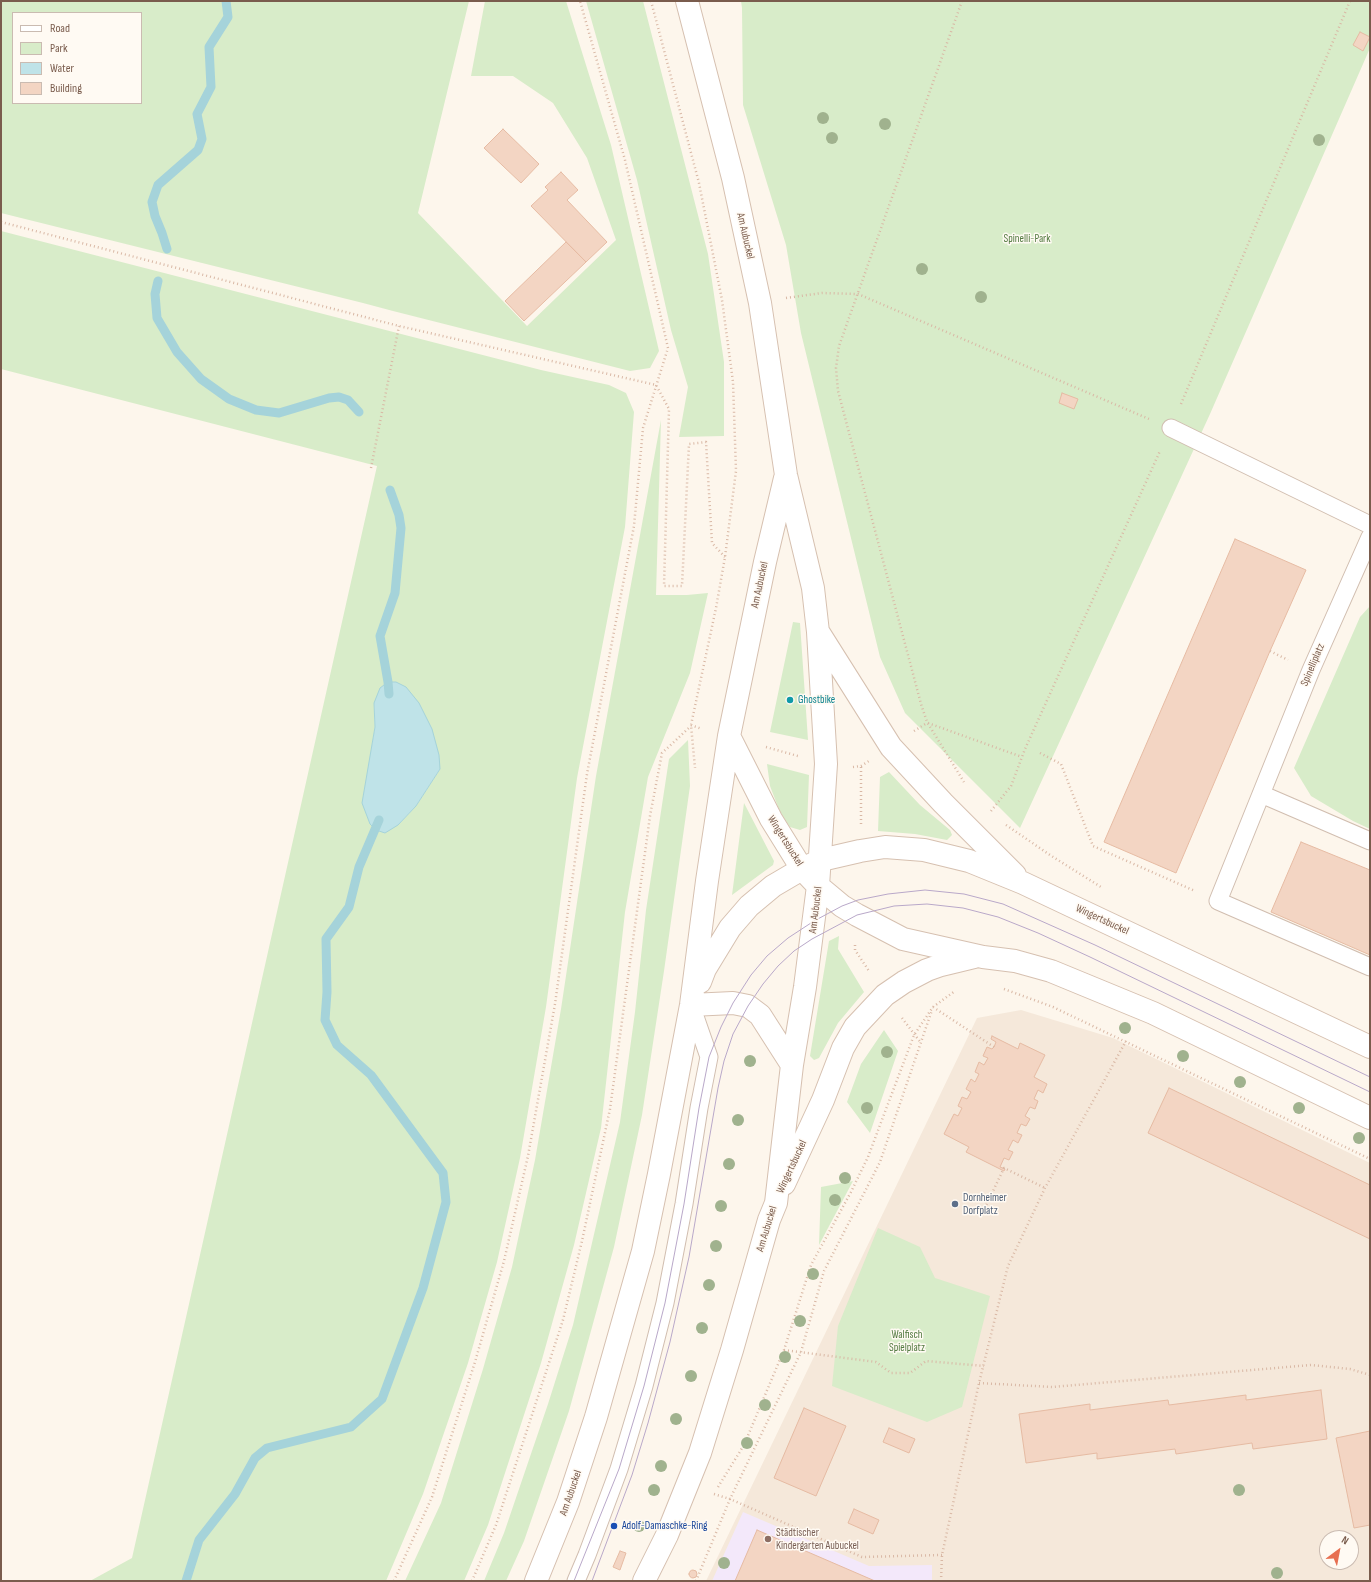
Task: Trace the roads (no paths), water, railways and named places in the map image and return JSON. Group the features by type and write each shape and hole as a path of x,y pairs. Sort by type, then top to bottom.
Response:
{"main road":[{"name":"Am Aubuckel","path":"687,1 732,178 760,303 786,475 813,588 818,632 826,764 812,865 773,886 748,906 730,928 705,969 691,1005"},
{"name":"Am Aubuckel","path":"536,1581 568,1502 596,1417 643,1251 691,1005 707,881 729,736 768,547 786,475"},
{"path":"818,632 891,747 943,803 1023,883"},
{"name":"Wingertsbuckel","path":"729,736 771,819 812,865 818,886 842,906 903,939 983,957 1014,961 1051,971 1153,1013 1370,1118"},
{"name":"Wingertsbuckel","path":"812,865 860,851 885,848 924,850 969,861 1023,883 1370,1047"},
{"name":"Am Aubuckel","path":"644,1581 667,1536 700,1453 732,1350 769,1220 776,1203 792,1065 805,987 818,886"},
{"name":"Wingertsbuckel","path":"776,1203 823,1100 843,1048 856,1027 885,995 914,977 947,963 974,957 983,957"},
{"path":"691,1005 733,1003 748,1006 760,1015 792,1065"}],"lane":[{"path":"1171,428 1370,525"},
{"name":"Spinelliplatz","path":"1370,537 1311,670 1218,902 1370,967"},
{"path":"1261,794 1370,841"},
{"path":"576,1581 619,1469 644,1386 664,1303 681,1219 699,1108 710,1057 691,1005"}],"water":[{"path":"388,682 396,682 406,687 419,703 432,729 439,755 440,769 416,806 398,825 385,833 376,830 370,824 362,803 375,727 374,703 380,688"}],"waterway":[{"path":"167,249 155,216 152,202 158,185 198,150 202,139 197,114 211,87 209,47 228,17 226,1"},
{"path":"158,281 155,294 157,318 177,352 201,379 229,399 256,410 279,413 329,398 339,397 348,400 359,412"},
{"path":"389,694 380,636 395,593 401,528 399,515 390,490"},
{"path":"186,1581 199,1540 235,1494 255,1458 267,1448 351,1427 382,1399 423,1288 446,1202 443,1173 371,1075 337,1045 325,1020 327,992 326,939 349,907 359,867 379,820"}],"tram line":[{"path":"574,1581 619,1469 644,1386 665,1303 684,1204 699,1108 709,1057 721,1027 733,1003 751,975 767,956 788,938 814,921 842,906 858,900 888,894 925,890 964,894 1003,904 1095,945 1370,1077"},
{"path":"592,1581 632,1475 670,1342 689,1257 718,1088 724,1061 733,1034 748,1006 763,984 778,966 794,951 812,939 857,915 894,906 927,904 963,908 998,917 1038,933 1090,957 1370,1092"}],"place":[{"name":"Ghostbike","path":"790,700"},
{"name":"Dornheimer Dorfplatz","path":"955,1204"},
{"name":"Adolf-Damaschke-Ring","path":"614,1526"},
{"name":"Städtischer Kindergarten Aubuckel","path":"768,1539"}],"park label":[{"name":"Spinelli-Park","path":"1027,239"},
{"name":"Walfisch Spielplatz","path":"907,1341"}]}
